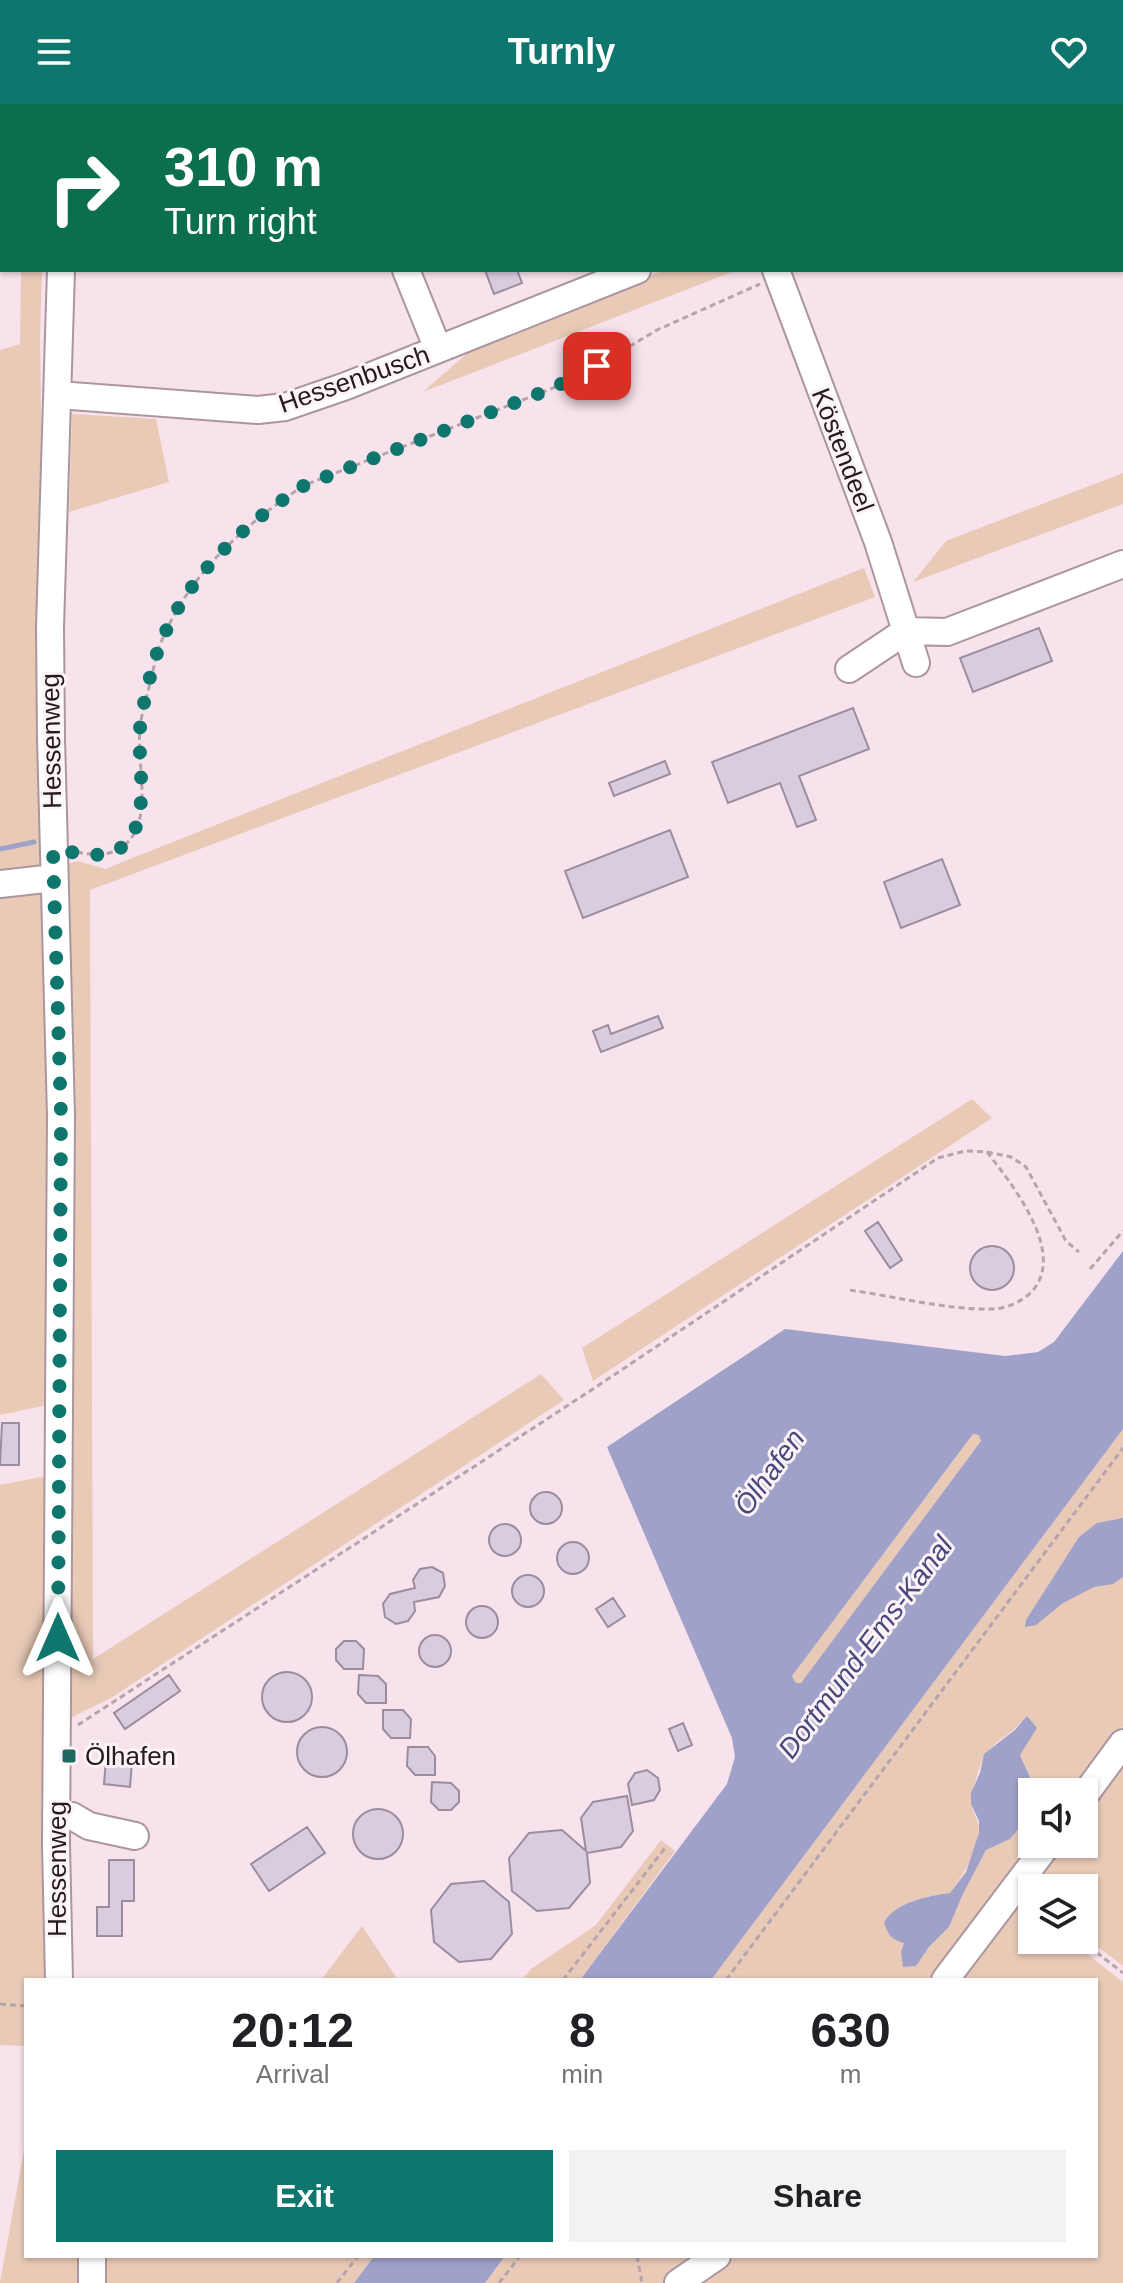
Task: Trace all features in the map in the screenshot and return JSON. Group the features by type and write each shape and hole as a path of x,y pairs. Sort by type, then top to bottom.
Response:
{"street":[{"name":"Hessenweg","path":"59,1978 73,1814 57,1733 61,1116 50,627 61,272"},
{"path":"407,272 438,349"},
{"name":"Hessenbusch","path":"58,395 258,410 297,402 632,272"},
{"name":"Köstendeel","path":"777,273 878,542 916,663"},
{"path":"849,669 906,631 947,632 1123,564"},
{"path":"0,884 54,878"},
{"path":"1097,1778 1123,1743"},
{"path":"73,1814 89,1826 135,1836"},
{"path":"947,1978 1037,1858"},
{"path":"92,2258 92,2283"},
{"path":"678,2283 714,2258"}],"path":[{"path":"53,851 109,855 125,845 135,831 140,811 140,728 160,645 188,593 223,548 269,508 319,479 553,388 657,330 777,273"},
{"path":"57,1733 67,1732 118,1700 596,1387 938,1158 965,1151 1011,1157 1026,1167 1066,1241 1079,1252"},
{"path":"849,1290 993,1309 1029,1295 1043,1273 1042,1244 1006,1177 987,1152"},
{"path":"1090,1269 1123,1231"},
{"path":"727,1978 1123,1448"},
{"path":"565,1978 665,1848"},
{"path":"1098,1953 1123,1973"},
{"path":"0,2004 24,2006"},
{"path":"337,2283 356,2258"},
{"path":"499,2283 518,2258"},
{"path":"637,2258 642,2283"}],"shaded area":[{"path":"21,272 42,272 40,338 47,868 0,878 0,350 20,344"},
{"path":"660,272 732,272 423,392 480,342"},
{"path":"72,414 156,419 169,482 69,512"},
{"path":"1123,473 1123,504 913,582 946,541"},
{"path":"864,568 875,597 90,890 93,1659 541,1374 564,1400 111,1698 70,1718 63,865 78,861 105,869"},
{"path":"46,886 47,1405 0,1415 0,895"},
{"path":"972,1099 992,1118 593,1381 582,1348"},
{"path":"1123,1429 1123,1727 1086,1778 1030,1778 1020,1754 1037,1728 1021,1722 986,1755 971,1800 979,1828 978,1840 964,1871 950,1893 904,1905 884,1922 904,1943 916,1966 949,1927 986,1850 1010,1839 1018,1829 1018,1858 1022,1858 938,1978 712,1978"},
{"path":"973,1434 979,1434 981,1441 801,1683 796,1683 792,1676"},
{"path":"46,1476 52,1978 24,1978 24,2046 0,2045 0,1485"},
{"path":"1123,1756 1123,1966 1098,1947 1098,1874 1035,1874 1047,1858 1098,1858 1098,1790"},
{"path":"661,1840 675,1851 581,1978 524,1978 531,1969 596,1925"},
{"path":"1017,1899 1018,1954 1087,1954 1123,1982 1123,2283 485,2283 504,2258 1098,2258 1098,1978 956,1978"},
{"path":"362,1926 397,1978 323,1978"},
{"path":"24,2150 24,2258 78,2258 80,2283 0,2283"},
{"path":"98,2258 373,2258 354,2283 97,2283"}],"water":[{"name":"Dortmund-Ems-Kanal","path":"1123,1251 1123,1429 712,1978 582,1978 727,1784 735,1757 732,1738 607,1447 785,1329 1005,1356 1038,1352 1054,1342","holes":["973,1434 979,1435 981,1441 801,1683 796,1683 792,1676"]},
{"path":"1123,1518 1123,1577 1113,1584 1094,1587 1063,1603 1036,1625 1025,1627 1026,1620 1079,1537 1097,1523"},
{"path":"1027,1716 1037,1728 1020,1755 1030,1778 1018,1778 1018,1829 1010,1839 986,1850 949,1927 916,1966 903,1967 901,1952 904,1943 891,1936 884,1922 904,1905 950,1893 966,1872 979,1833 971,1793 984,1754 1015,1730"},
{"path":"373,2258 504,2258 485,2283 354,2283"}],"building":[{"path":"486,272 518,272 522,283 494,294"},
{"path":"1039,628 1052,661 973,692 960,658"},
{"path":"853,708 869,749 799,776 816,820 797,827 780,783 728,803 712,762"},
{"path":"665,761 670,774 614,796 609,783"},
{"path":"670,830 688,877 583,918 565,871"},
{"path":"942,859 960,905 901,928 884,882"},
{"path":"658,1016 663,1028 601,1052 593,1031 608,1025 611,1034"},
{"path":"878,1222 902,1260 890,1268 865,1231"},
{"path":"992,1246 1008,1252 1014,1268 1008,1284 992,1290 976,1284 970,1268 976,1252"},
{"path":"2,1423 19,1423 19,1465 0,1465"},
{"path":"546,1492 557,1497 562,1508 557,1519 546,1524 535,1519 530,1508 535,1497"},
{"path":"505,1524 516,1529 521,1540 516,1551 505,1556 494,1551 489,1540 494,1529"},
{"path":"573,1542 584,1547 589,1558 584,1569 573,1574 562,1569 557,1558 562,1547"},
{"path":"432,1567 443,1573 445,1586 439,1597 414,1602 415,1611 408,1621 396,1624 385,1617 383,1604 390,1594 415,1588 413,1580 420,1569"},
{"path":"528,1575 539,1580 544,1591 539,1602 528,1607 517,1602 512,1591 517,1580"},
{"path":"613,1598 625,1616 608,1627 596,1609"},
{"path":"482,1606 493,1611 498,1622 493,1633 482,1638 471,1633 466,1622 471,1611"},
{"path":"435,1635 446,1640 451,1651 446,1662 435,1667 424,1662 419,1651 424,1640"},
{"path":"344,1641 356,1641 364,1649 363,1669 344,1669 336,1660 336,1649"},
{"path":"287,1672 305,1679 312,1697 305,1715 287,1722 269,1715 262,1697 269,1679"},
{"path":"169,1675 180,1691 125,1729 114,1713"},
{"path":"359,1675 378,1676 386,1684 386,1703 366,1703 358,1694"},
{"path":"383,1710 403,1710 411,1719 410,1738 391,1738 383,1729"},
{"path":"683,1723 692,1745 678,1751 669,1729"},
{"path":"322,1727 340,1734 347,1752 340,1770 322,1777 304,1770 297,1752 304,1734"},
{"path":"408,1747 428,1747 435,1756 435,1775 415,1775 407,1766"},
{"path":"106,1759 132,1761 130,1787 104,1784"},
{"path":"647,1770 658,1778 660,1790 654,1800 632,1805 628,1784 635,1773"},
{"path":"432,1782 451,1783 459,1791 459,1802 451,1810 439,1810 431,1802"},
{"path":"627,1796 633,1831 621,1847 587,1853 590,1883 569,1908 537,1911 512,1891 509,1858 529,1833 562,1830 586,1851 581,1818 593,1802"},
{"path":"378,1809 396,1816 403,1834 396,1852 378,1859 360,1852 353,1834 360,1816"},
{"path":"307,1827 325,1853 269,1891 251,1864"},
{"path":"109,1860 134,1860 134,1901 122,1901 122,1936 97,1936 97,1907 109,1907"},
{"path":"484,1881 509,1902 512,1934 491,1959 459,1962 434,1942 431,1910 451,1884"}],"waterway":[{"path":"0,849 34,842"}],"place":[{"name":"Ölhafen","path":"69,1756"}],"route":[{"path":"58,1638 61,1116 53,851 109,855 125,845 135,831 140,811 140,728 160,645 188,593 223,548 269,508 305,485 553,388 597,366"}]}
